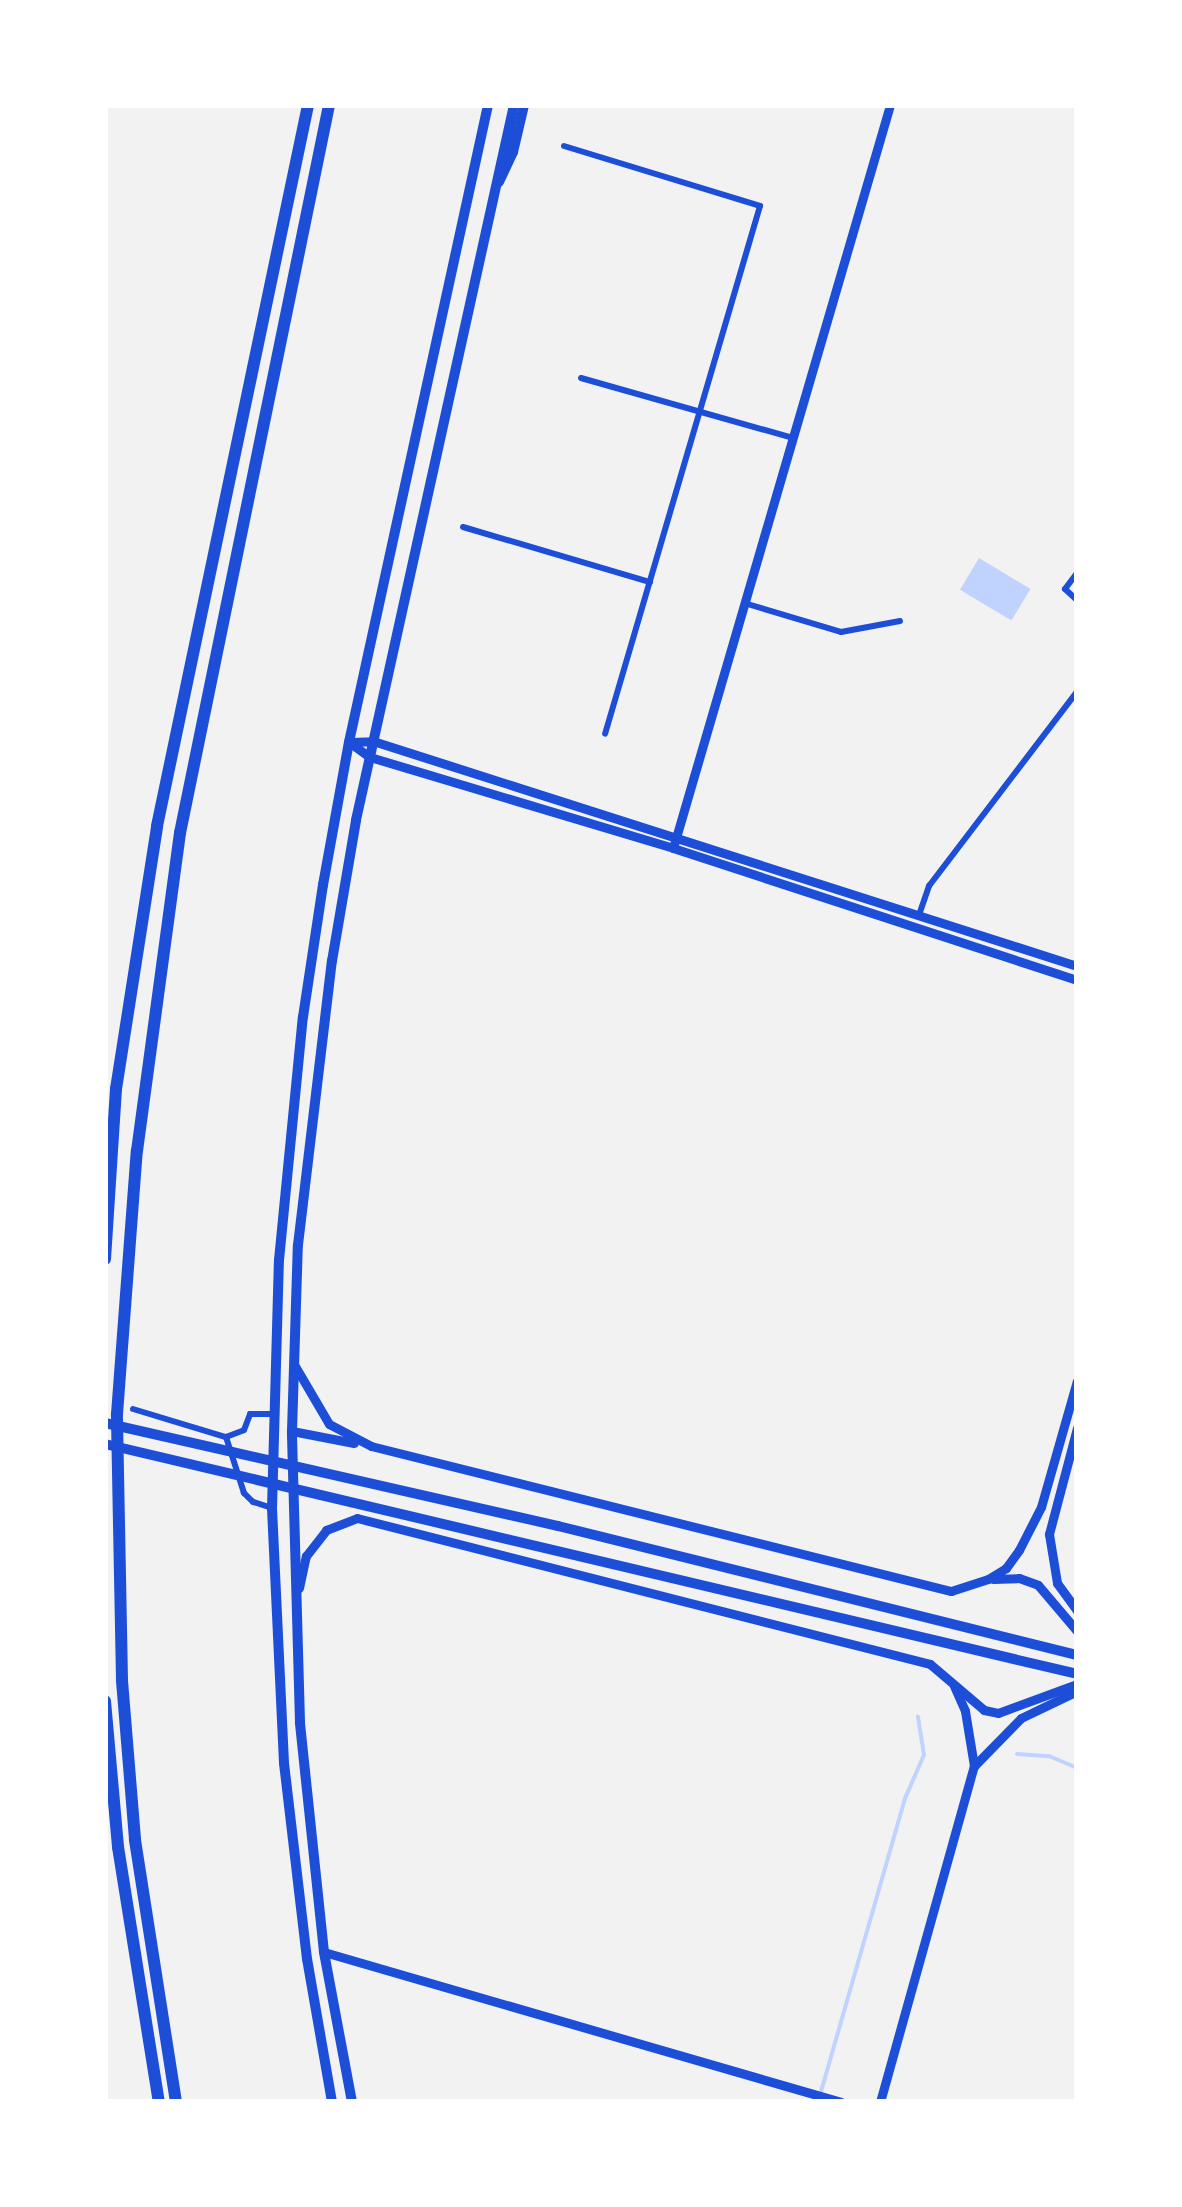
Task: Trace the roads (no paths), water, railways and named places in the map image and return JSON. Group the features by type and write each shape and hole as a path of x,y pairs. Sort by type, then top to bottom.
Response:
{"highway":[{"path":"105,1259 116,1089 158,826 308,105"},
{"path":"176,2102 135,1840 122,1680 116,1414 136,1151 180,833 329,105"},
{"path":"105,1701 118,1846 160,2102"}],"main road":[{"path":"332,2102 306,1959 284,1763 272,1508 278,1260 295,1089 323,886 350,742 488,105"},
{"path":"352,2102 324,1952 308,1819 294,1610 292,1430 298,1245 332,960 373,740 514,105"},
{"path":"495,192 513,152 524,105"},
{"path":"105,1422 1077,1655"},
{"path":"105,1444 952,1641 1077,1674"}],"street":[{"path":"673,848 890,105"},
{"path":"564,146 760,206 606,734"},
{"path":"581,378 792,438"},
{"path":"463,527 650,582"},
{"path":"1077,573 1065,589 1077,600"},
{"path":"744,604 841,632 900,621"},
{"path":"919,914 929,886 1077,692"},
{"path":"350,742 373,740 1077,966"},
{"path":"350,742 370,757 673,848 1077,980"},
{"path":"295,1366 329,1424 371,1446"},
{"path":"988,1579 1006,1568 1041,1507 1077,1381"},
{"path":"133,1409 226,1438 244,1430 250,1414 274,1414"},
{"path":"1077,1428 1050,1534 1057,1583 1077,1611"},
{"path":"292,1430 371,1446 939,1590 988,1579 1020,1578 1038,1585 1077,1631"},
{"path":"226,1438 244,1493 253,1502 272,1508"},
{"path":"294,1610 306,1556 326,1530 357,1518 930,1664 984,1710 998,1713 1077,1687"},
{"path":"880,2102 974,1766 965,1711 950,1679"},
{"path":"974,1766 1020,1718 1077,1687"},
{"path":"324,1952 840,2102"}],"water":[{"path":"979,558 1030,589 1011,621 960,590"}],"waterway":[{"path":"818,2102 906,1796 924,1755 918,1716"},
{"path":"1017,1754 1049,1756 1077,1768"}]}
